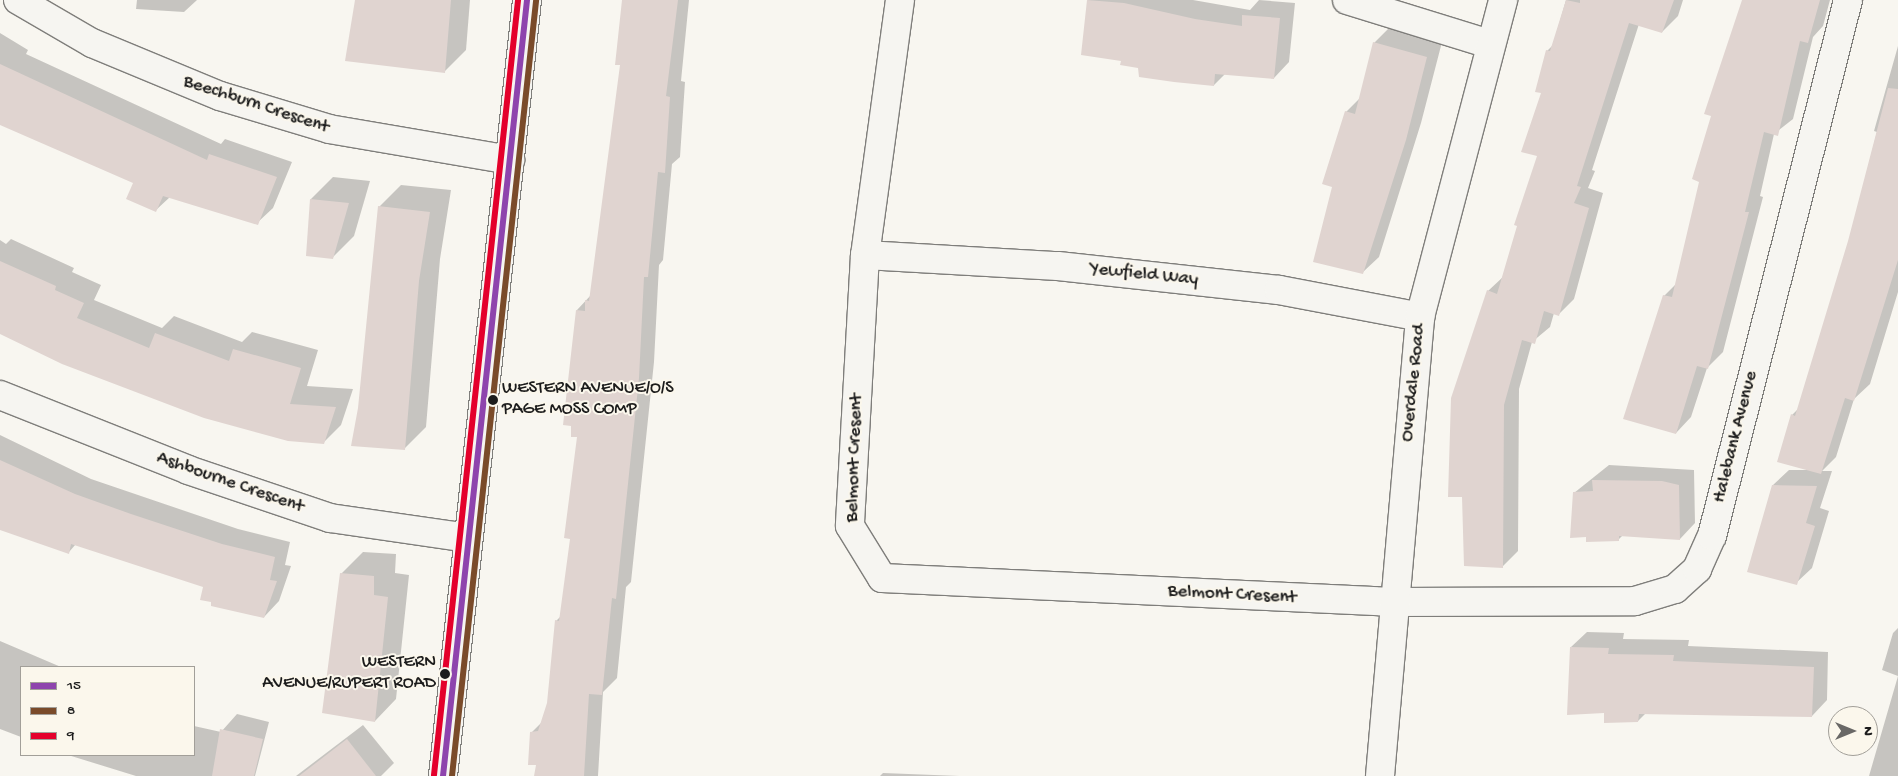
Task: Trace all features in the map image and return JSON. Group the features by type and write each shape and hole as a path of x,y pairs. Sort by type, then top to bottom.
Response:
{"street":[{"name":"Beechburn Crescent","path":"18,0 92,43 220,96 347,133 510,160"},
{"path":"443,776 527,0"},
{"name":"Belmont Cresent","path":"900,0 865,255 850,526 882,578 1393,602"},
{"path":"1347,0 1489,44"},
{"name":"Overdale Road","path":"1380,776 1393,602 1420,317 1489,44 1502,0"},
{"name":"Halebank Avenue","path":"1393,602 1635,601 1675,589 1697,569 1712,536 1848,0"},
{"name":"Yewfield Way","path":"865,255 1058,266 1269,289 1420,317"},
{"name":"Ashbourne Crescent","path":"0,394 188,470 330,518 468,538"}],"building":[{"path":"355,0 451,0 445,73 345,61"},
{"path":"622,0 678,0 666,96 670,97 665,173 658,172 648,277 644,277 639,378 616,599 612,598 602,695 589,694 584,776 534,776 536,765 528,765 530,732 538,731 547,703 555,620 559,621 570,539 564,538 577,437 571,437 571,426 563,425 576,310 585,311 585,300 589,301 620,65 615,65"},
{"path":"1087,0 1124,3 1195,19 1242,26 1242,15 1280,18 1274,79 1215,74 1214,86 1174,82 1139,77 1138,68 1120,65 1121,61 1081,55"},
{"path":"1566,0 1580,3 1580,0 1674,0 1662,33 1629,23 1577,186 1581,187 1574,203 1589,208 1559,316 1544,311 1535,344 1522,340 1504,405 1503,568 1464,566 1462,497 1448,497 1451,398 1487,290 1497,294 1517,226 1514,225 1537,156 1521,152 1541,93 1535,92 1546,50 1550,51"},
{"path":"1742,0 1820,0 1808,43 1800,41 1778,136 1764,132 1745,212 1749,212 1708,369 1697,366 1676,434 1623,419 1663,295 1672,297 1699,182 1692,179 1711,116 1704,114"},
{"path":"1373,42 1427,57 1406,140 1363,274 1313,262 1332,187 1322,184 1345,111 1355,114"},
{"path":"0,64 207,160 209,154 277,177 258,225 163,196 156,212 126,199 133,183 0,125"},
{"path":"1888,88 1898,89 1898,260 1854,401 1845,398 1821,474 1777,462 1791,414 1795,416 1848,241"},
{"path":"310,199 349,203 333,259 306,256"},
{"path":"378,206 430,212 419,281 405,450 351,446 358,408"},
{"path":"0,261 56,286 55,290 84,303 77,318 149,348 155,333 229,361 233,349 301,368 290,404 336,407 324,444 288,441 204,418 62,364 0,334"},
{"path":"0,460 75,494 131,514 222,544 275,557 270,580 277,581 264,618 211,606 211,602 200,600 203,587 71,544 69,554 0,530"},
{"path":"1592,480 1662,481 1679,485 1680,540 1619,536 1619,541 1586,542 1586,537 1570,538 1573,492 1593,491"},
{"path":"1772,485 1817,486 1806,523 1815,526 1797,585 1747,572"},
{"path":"340,573 374,576 374,595 388,597 375,722 322,713"},
{"path":"1570,647 1609,648 1608,654 1674,655 1673,661 1814,667 1812,717 1639,714 1638,722 1604,723 1604,713 1567,715"},
{"path":"220,729 263,739 254,776 212,776"},
{"path":"347,739 376,776 299,776"}],"transit line":[{"name":"9","path":"434,775 518,0"},
{"name":"15","path":"443,776 527,0"},
{"name":"8","path":"452,776 536,1"}],"place":[{"name":"WESTERN AVENUE/O/S PAGE MOSS COMP","path":"493,400"},
{"name":"WESTERN AVENUE/RUPERT ROAD","path":"445,674"}]}
